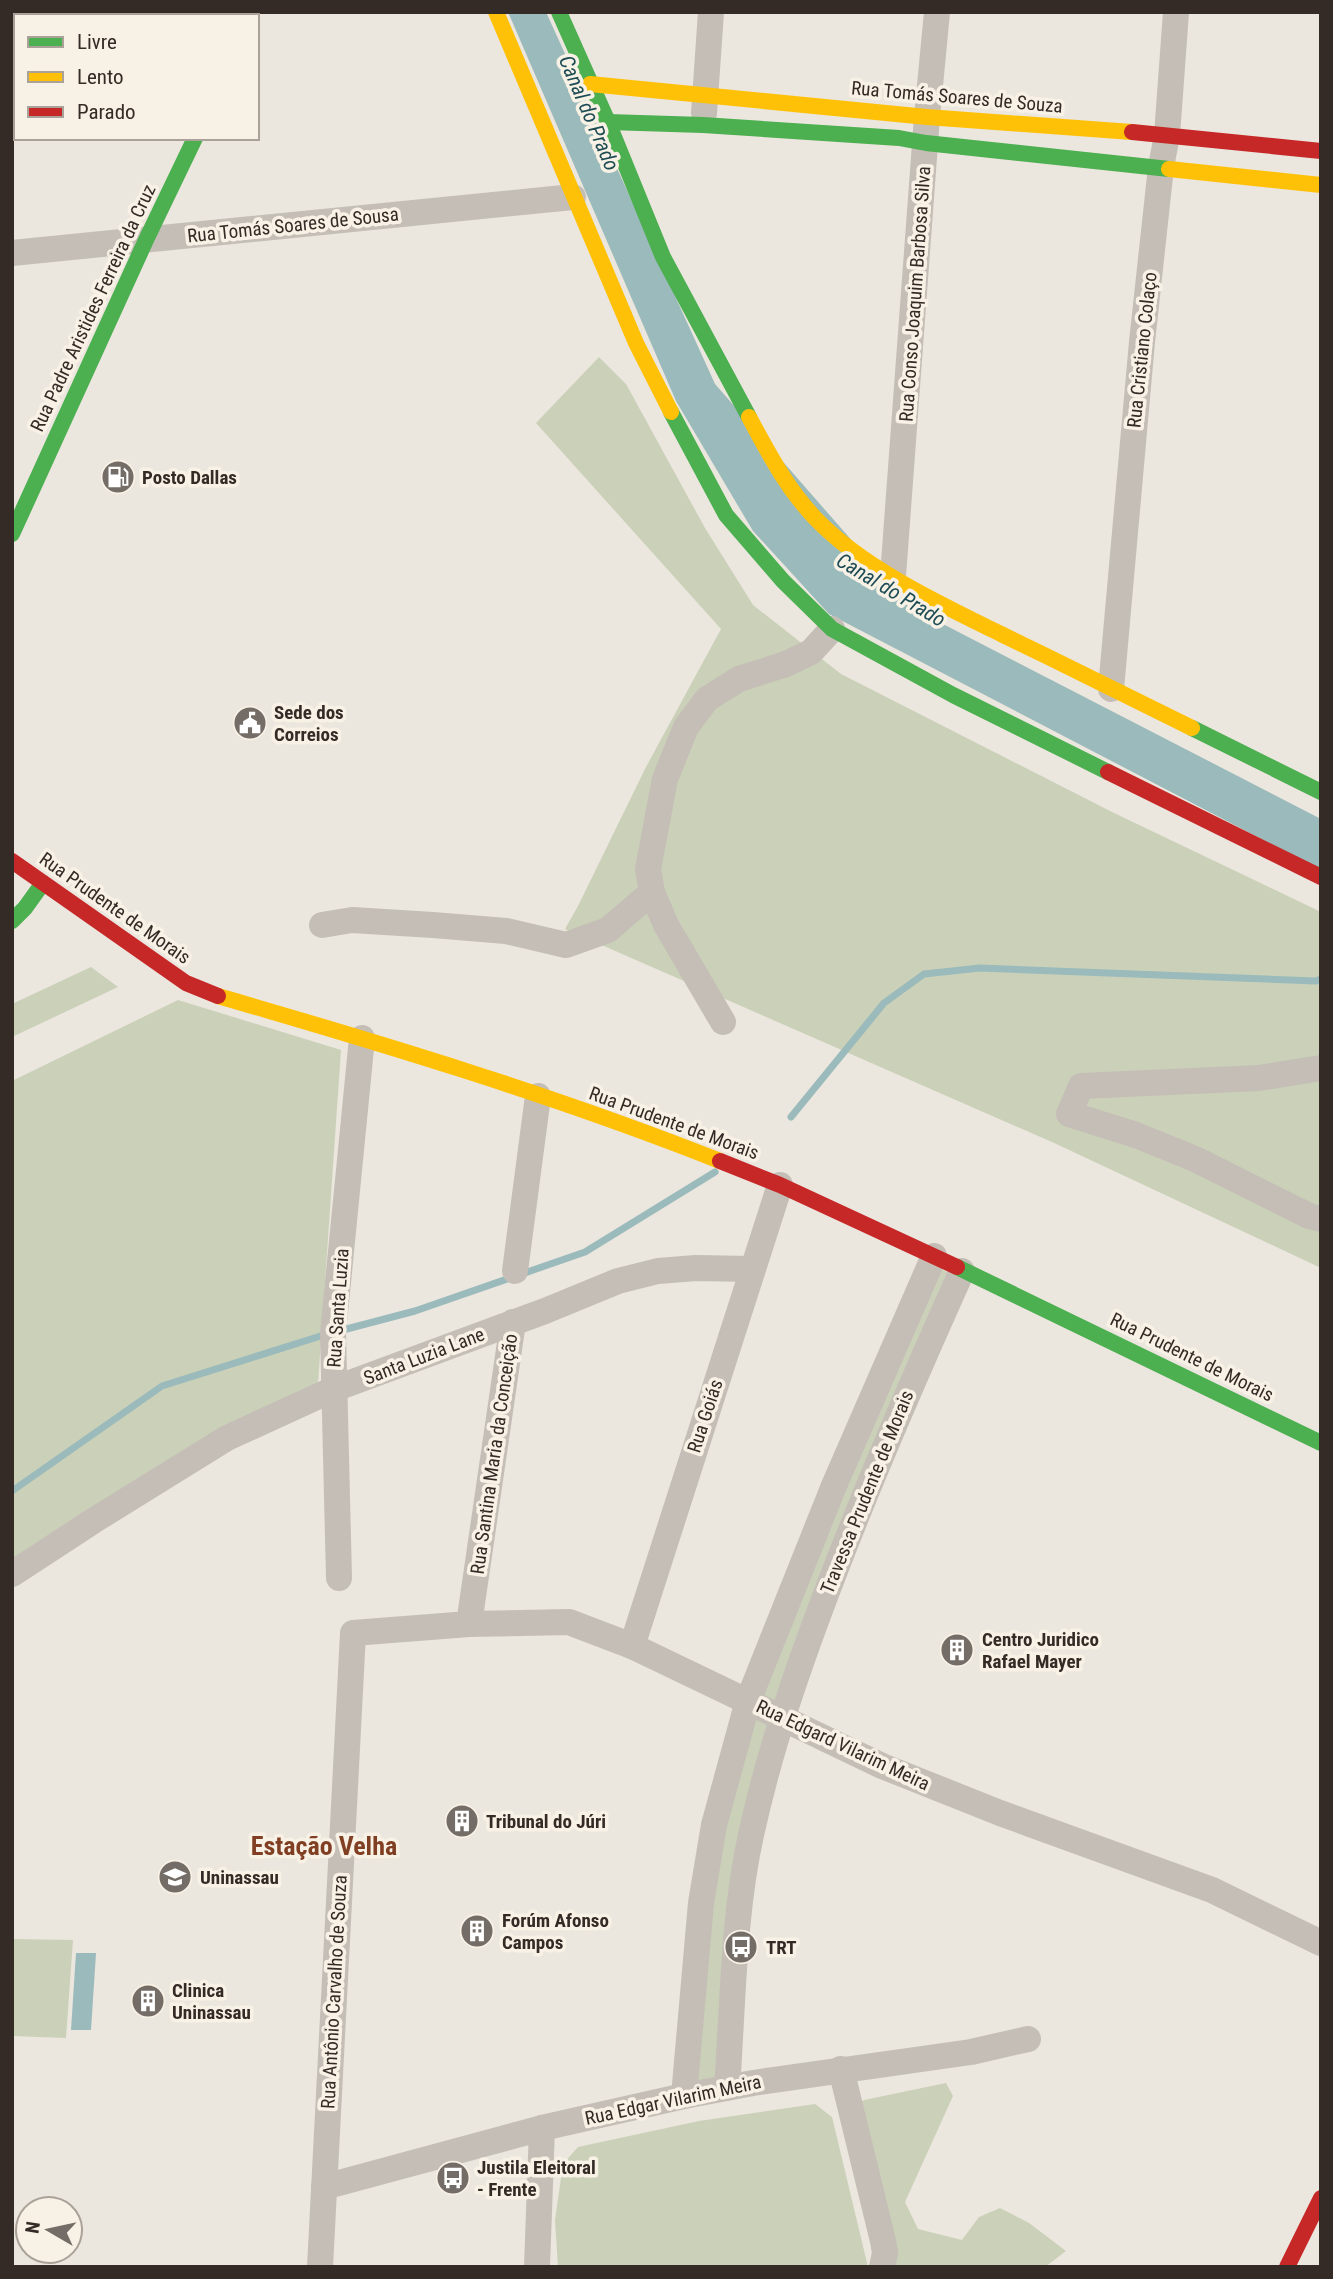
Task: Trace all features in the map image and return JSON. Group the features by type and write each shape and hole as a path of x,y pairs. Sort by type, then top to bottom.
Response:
{"street":[{"path":"496,12 636,344 726,515 783,582 832,629 953,695 1321,877"},
{"path":"559,12 608,122 663,257 783,480 816,519 845,545 953,610 1321,792"},
{"path":"703,125 711,12"},
{"name":"Rua Conso Joaquim Barbosa Silva","path":"894,576 937,12"},
{"name":"Rua Cristiano Colaço","path":"1111,689 1142,342 1161,167 1167,135 1176,12"},
{"name":"Rua Tomás Soares de Souza","path":"590,84 705,95 1161,167 1321,185"},
{"name":"Rua Tomás Soares de Souza","path":"608,122 703,125 899,138 926,130 1167,135 1321,151"},
{"name":"Rua Padre Aristides Ferreira da Cruz","path":"12,534 194,140"},
{"name":"Rua Tomás Soares de Sousa","path":"12,253 573,197"},
{"path":"723,1022 666,925 652,892 648,869 665,779 686,727 707,699 739,680 786,664 811,652 832,629"},
{"name":"Rua Prudente de Morais","path":"12,861 186,984 216,996 362,1038 538,1096 662,1138 780,1185 934,1256 1321,1443"},
{"path":"12,921 43,883"},
{"path":"322,925 352,920 433,925 506,931 566,944 608,930 652,892"},
{"name":"Rua Santa Luzia","path":"339,1578 333,1333 362,1038"},
{"path":"1321,1068 1259,1078 1081,1086 1069,1114 1136,1135 1195,1159 1309,1216 1321,1219"},
{"path":"515,1271 538,1096"},
{"name":"Rua Goiás","path":"632,1646 780,1185"},
{"name":"Travessa Prudente de Morais","path":"684,2096 703,1890 714,1825 748,1701 833,1488 934,1256"},
{"name":"Rua Santina Maria da Conceição","path":"469,1624 513,1322 618,1281 658,1271 696,1268 752,1269"},
{"name":"Travessa Prudente de Morais","path":"727,2088 740,1906 750,1838 781,1718 846,1542 920,1363 962,1271"},
{"name":"Santa Luzia Lane","path":"12,1574 227,1438 334,1376 513,1322"},
{"name":"Rua Edgard Vilarim Meira","path":"353,1633 469,1624 569,1622 632,1646 882,1766 1212,1890 1321,1942"},
{"name":"Rua Antônio Carvalho de Souza","path":"320,2267 353,1633"},
{"name":"Rua Edgar Vilarim Meira","path":"324,2187 542,2128 684,2096 841,2069 971,2052 1028,2039"},
{"path":"841,2069 883,2241 883,2267"},
{"path":"537,2267 542,2128"},
{"path":"1287,2267 1321,2198"}],"green space":[{"path":"599,357 626,384 705,528 753,605 841,674 1112,812 1321,912 1321,1268 1052,1142 565,929 646,767 721,629 536,423"},
{"path":"91,967 118,987 12,1037 12,1004"},
{"path":"178,1000 341,1050 318,1384 12,1578 12,1081"},
{"path":"935,1266 953,1275 776,1709 760,1699"},
{"path":"753,1708 774,1720 722,2082 691,2089 710,1888"},
{"path":"12,1939 73,1940 66,2038 12,2036"},
{"path":"946,2083 953,2096 905,2202 918,2229 962,2240 979,2217 1000,2208 1029,2223 1066,2251 1045,2267 888,2267 856,2105 864,2100"},
{"path":"815,2104 832,2117 868,2267 558,2267 555,2220 563,2164 578,2147 699,2121"}],"water":[{"name":"Canal do Prado","path":"508,12 546,12 715,384 910,607 1321,819 1321,870 829,614 753,531 676,401"},
{"path":"76,1953 96,1953 91,2030 71,2030"}],"waterway":[{"path":"791,1117 884,1003 924,974 980,968 1316,981 1321,979"},
{"path":"339,1331 415,1311 585,1252 715,1172"},
{"path":"12,1491 162,1386 327,1334"}],"traffic: fast":[{"path":"559,12 608,122 663,257 749,417"},
{"path":"608,122 703,125 899,138 1169,169"},
{"path":"12,534 194,140"},
{"path":"671,412 726,515 783,581 832,629 953,695 1108,772"},
{"path":"1192,728 1321,792"},
{"path":"12,921 43,883"},
{"path":"957,1267 1321,1443"}],"traffic: slow":[{"path":"496,12 636,343 671,412"},
{"path":"590,84 927,117 1132,132"},
{"path":"1169,169 1321,185"},
{"path":"749,417 796,496 816,519 856,553 903,584 1192,728"},
{"path":"218,996 471,1072 720,1161"}],"traffic: jam":[{"path":"1132,132 1321,151"},
{"path":"1108,772 1321,877"},
{"path":"12,861 186,983 218,996"},
{"path":"720,1161 780,1185 957,1267"},
{"path":"1287,2267 1321,2198"}],"place":[{"name":"Posto Dallas","path":"118,477"},
{"name":"Sede dos Correios","path":"250,723"},
{"name":"Centro Juridico Rafael Mayer","path":"957,1650"},
{"name":"Tribunal do Júri","path":"462,1821"},
{"name":"Uninassau","path":"175,1877"},
{"name":"Forúm Afonso Campos","path":"477,1931"},
{"name":"TRT","path":"741,1947"},
{"name":"Clinica Uninassau","path":"148,2001"},
{"name":"Justila Eleitoral - Frente","path":"453,2178"}],"district":[{"name":"Estação Velha","path":"324,1846"}]}
